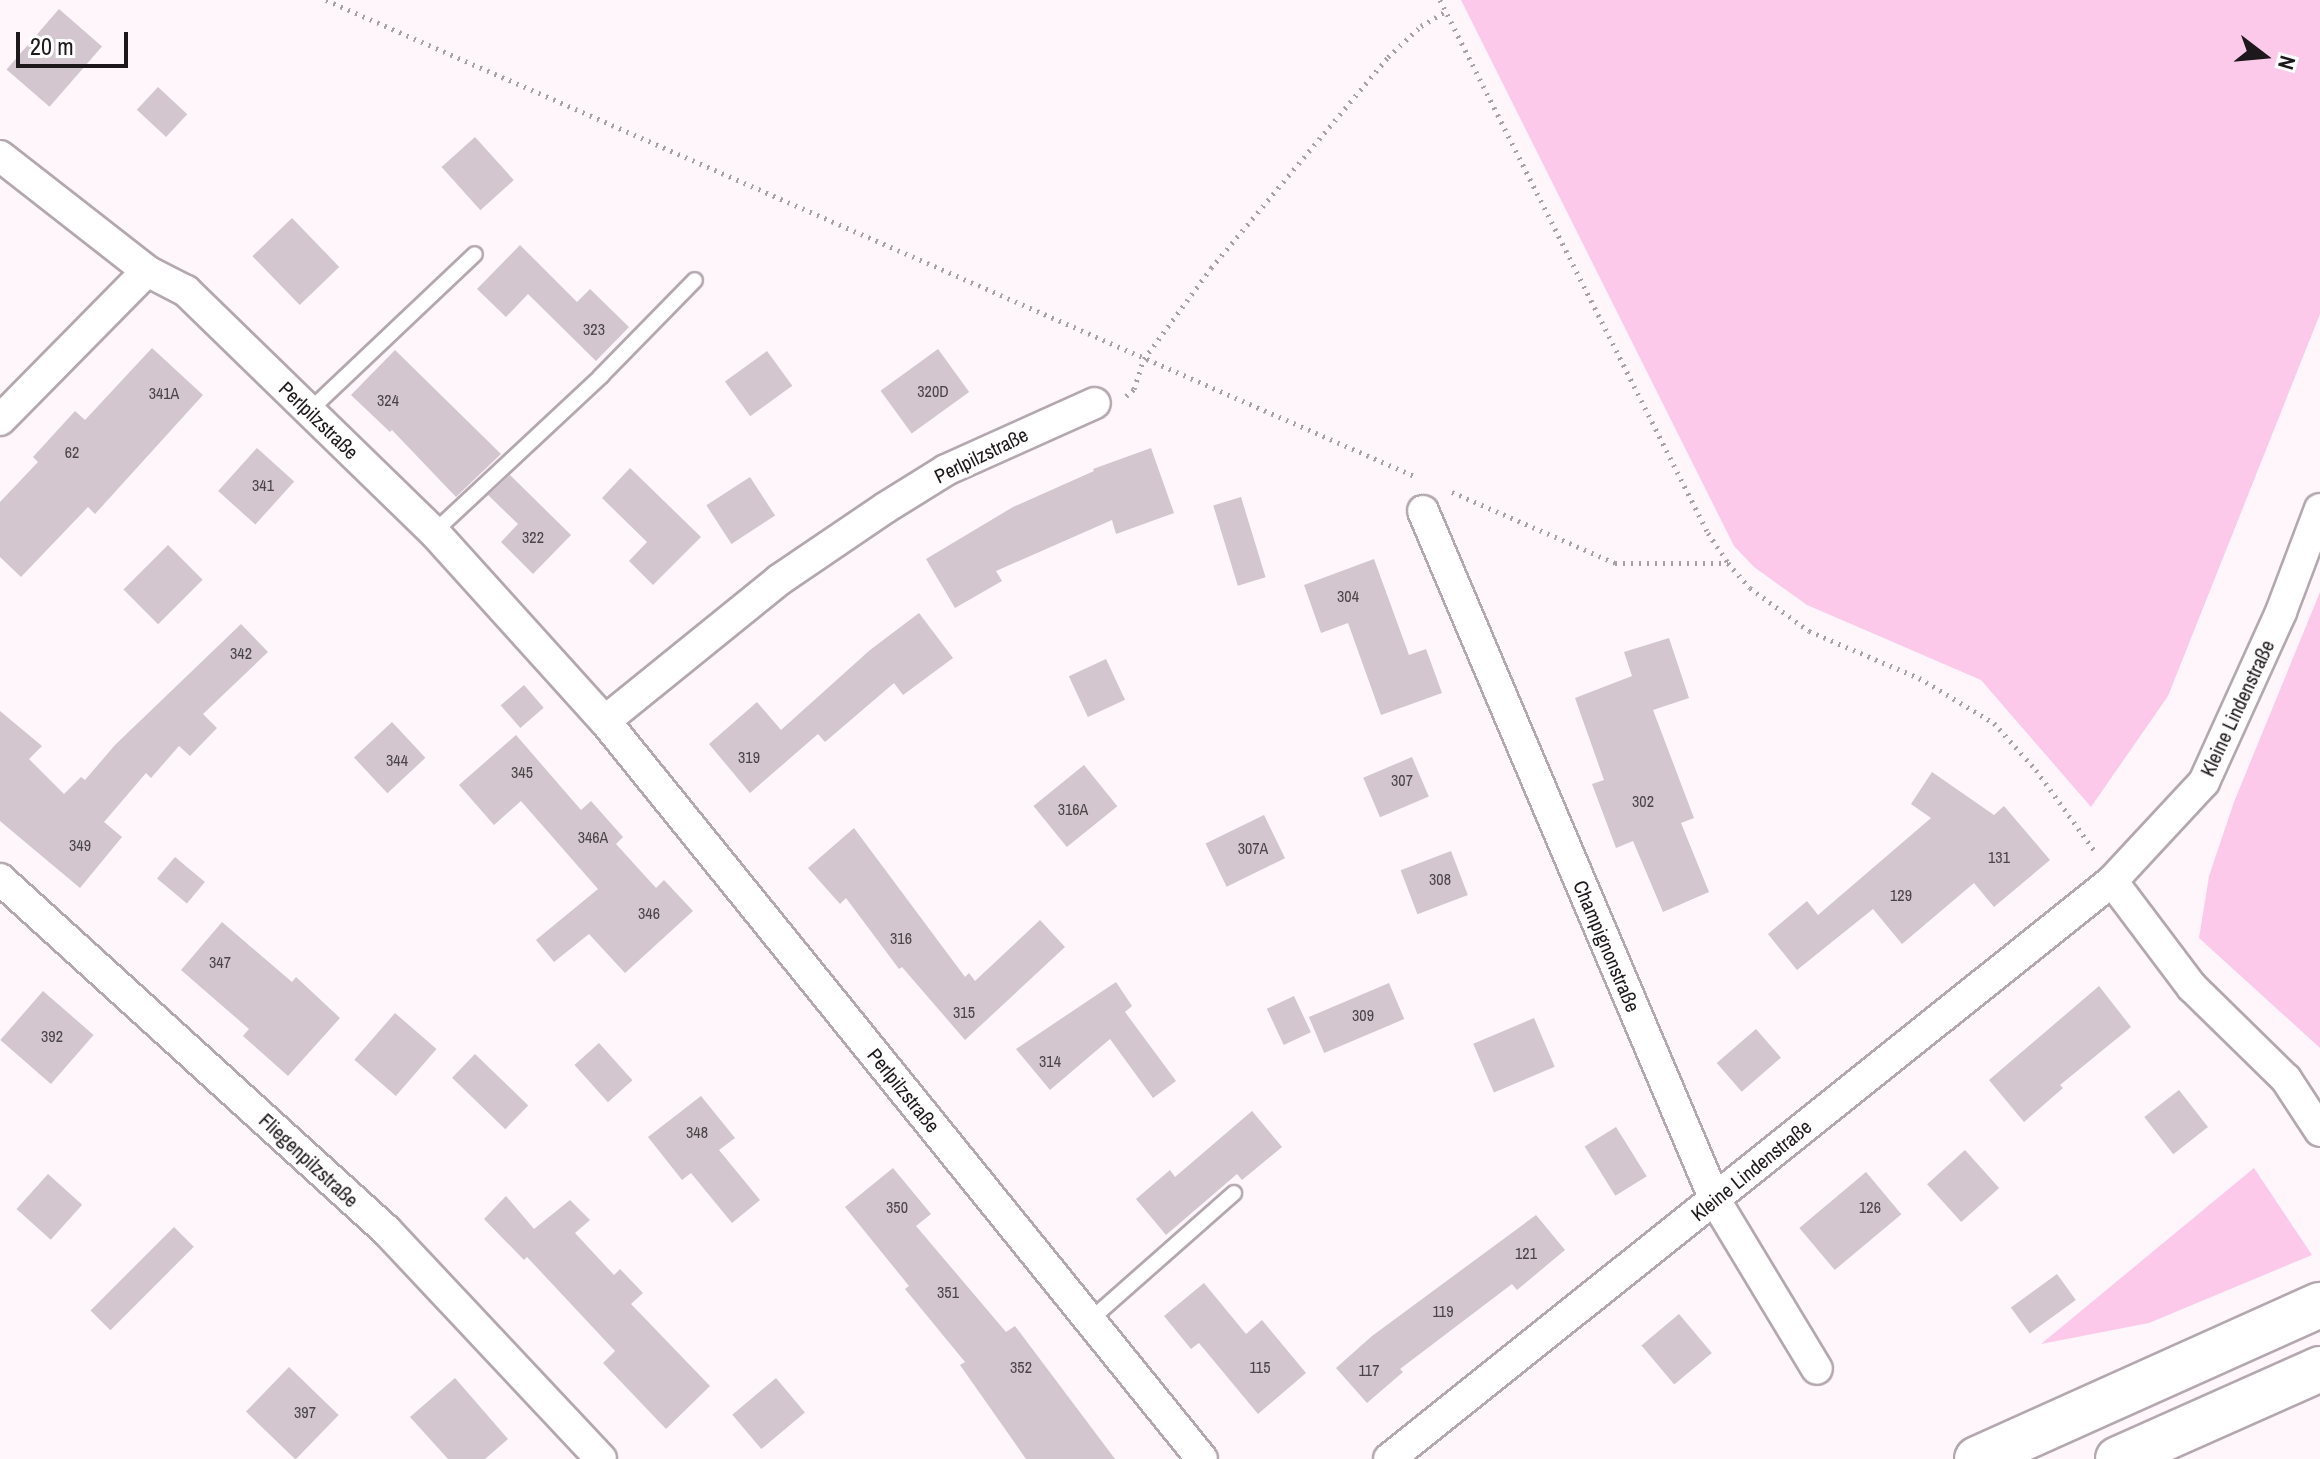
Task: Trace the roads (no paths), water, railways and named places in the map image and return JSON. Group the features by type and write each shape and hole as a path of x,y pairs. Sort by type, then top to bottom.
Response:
{"highway":[{"path":"1977,1459 2320,1305"},
{"path":"2118,1459 2320,1369"}],"street":[{"name":"Perlpilzstraße","path":"0,156 147,271 186,291 434,532 605,721 1202,1459"},
{"path":"0,420 147,271"},
{"name":"Perlpilzstraße","path":"605,721 779,580 885,508 958,464 1095,403"},
{"name":"Champignonstraße","path":"1426,497 1715,1200 1817,1369"},
{"name":"Kleine Lindenstraße","path":"1389,1459 2112,881 2204,782 2281,612 2320,509"},
{"name":"Fliegenpilzstraße","path":"0,879 386,1230 601,1459"},
{"path":"2112,881 2192,987 2286,1079 2320,1131"}],"lane":[{"path":"309,411 475,254"},
{"path":"434,532 601,376 695,280"},
{"path":"1090,1320 1234,1193"}]}
